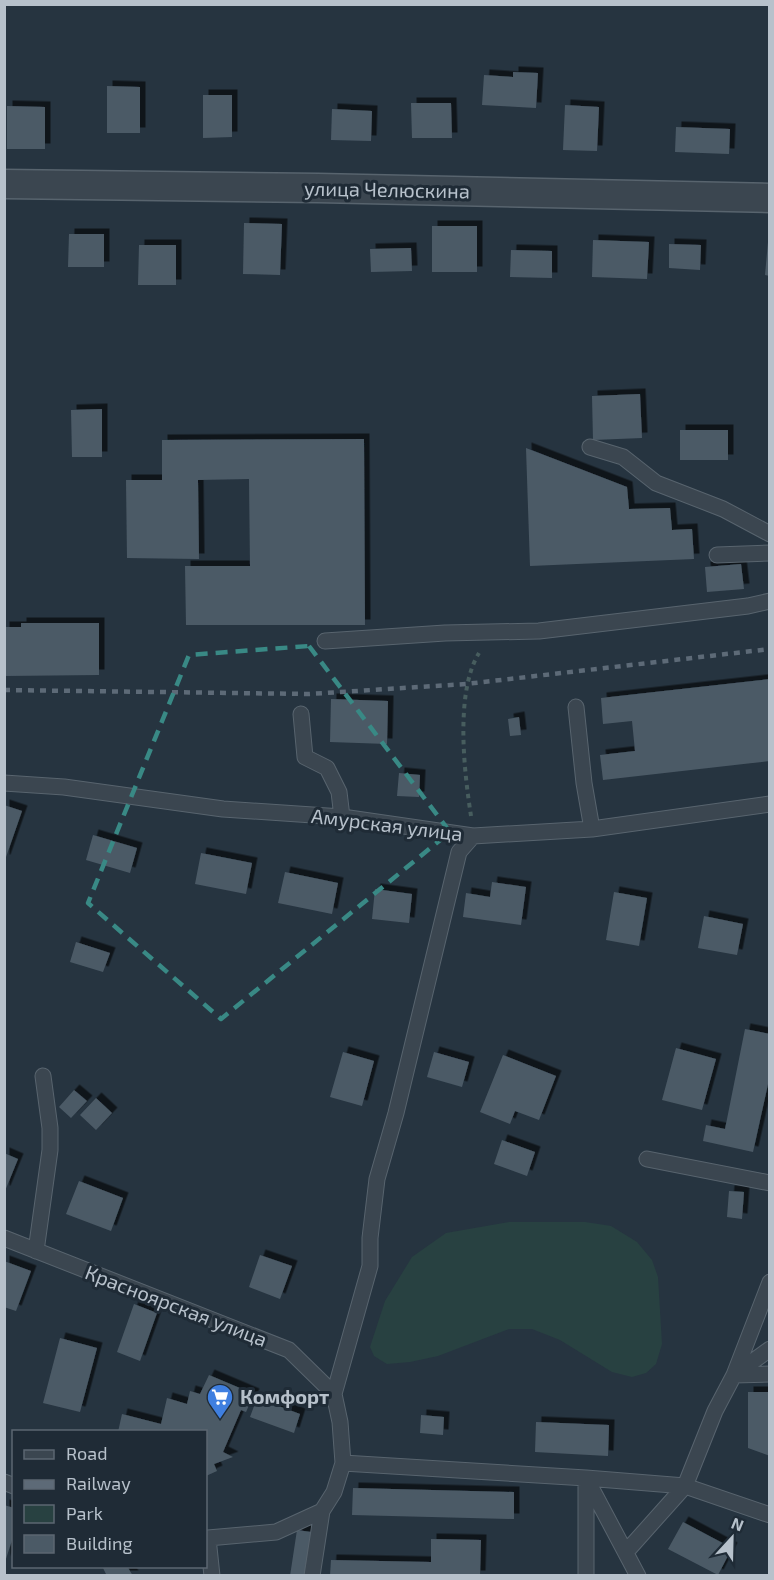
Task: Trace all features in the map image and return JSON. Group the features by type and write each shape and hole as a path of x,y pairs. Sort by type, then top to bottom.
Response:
{"street":[{"name":"улица Челюскина","path":"4,184 770,198"}],"lane":[{"path":"590,447 623,457 656,483 723,509 770,534"},
{"path":"717,555 770,553"},
{"path":"325,641 492,632 539,632 748,606 770,601"},
{"path":"576,707 584,783 592,829"},
{"path":"301,714 305,757 327,768 339,792 342,817"},
{"name":"Амурская улица","path":"4,783 64,787 223,809 342,817 473,836 592,829 770,804"},
{"path":"312,1575 322,1511 334,1492 343,1463 340,1422 334,1394 370,1266 370,1238 377,1179 396,1113 459,852 473,836"},
{"path":"36,1251 50,1150 50,1128 43,1076"},
{"path":"647,1159 770,1183"},
{"name":"Красноярская улица","path":"4,1239 289,1350 334,1394"},
{"path":"626,1552 685,1486 715,1411 734,1375 770,1282"},
{"path":"734,1375 770,1349"},
{"path":"734,1375 770,1374"},
{"path":"343,1463 685,1486 770,1515"},
{"path":"586,1478 638,1575"},
{"path":"586,1478 586,1575"},
{"path":"213,1575 208,1538 276,1532 322,1511"}],"path":[{"path":"473,836 465,774 466,684 472,665 492,632"}],"highlighted area":[{"path":"309,646 450,832 221,1019 88,903 189,655"}],"green space":[{"path":"509,1222 585,1222 611,1226 637,1242 652,1260 658,1277 662,1344 656,1364 646,1373 632,1377 612,1372 560,1340 532,1329 509,1329 438,1356 410,1362 387,1364 374,1356 370,1347 385,1301 412,1257 446,1233"}],"building":[{"path":"513,72 538,73 536,108 482,105 484,75 513,77"},
{"path":"107,86 140,87 140,133 107,133"},
{"path":"203,95 232,95 232,137 203,138"},
{"path":"411,103 451,103 452,138 412,138"},
{"path":"565,105 599,107 597,151 563,150"},
{"path":"7,106 45,107 45,149 7,149"},
{"path":"332,109 372,111 371,141 331,140"},
{"path":"676,127 730,129 729,154 675,152"},
{"path":"244,223 282,224 280,275 243,274"},
{"path":"432,226 477,226 477,272 432,272"},
{"path":"69,234 104,234 104,267 68,267"},
{"path":"593,240 649,242 647,279 592,277"},
{"path":"768,242 770,242 770,276 765,275"},
{"path":"669,244 701,245 700,270 669,268"},
{"path":"139,245 176,245 176,285 138,285"},
{"path":"411,248 412,271 371,272 370,249"},
{"path":"511,250 552,251 552,278 510,277"},
{"path":"640,394 642,438 593,440 592,396"},
{"path":"102,409 102,457 72,457 71,410"},
{"path":"680,430 728,430 728,460 680,460"},
{"path":"364,439 365,625 186,625 185,566 250,566 249,479 198,480 199,559 127,558 126,480 162,480 162,440"},
{"path":"526,448 627,487 629,509 670,508 672,530 692,529 694,559 530,566"},
{"path":"741,564 744,589 707,592 705,567"},
{"path":"21,623 99,623 99,675 4,676 4,627 21,627"},
{"path":"770,679 770,761 603,780 600,755 635,751 632,721 603,724 601,698"},
{"path":"331,699 388,701 387,744 330,742"},
{"path":"519,717 521,735 510,736 508,719"},
{"path":"399,773 420,775 419,797 397,796"},
{"path":"4,805 22,811 5,860 4,860"},
{"path":"93,835 137,848 130,873 86,860"},
{"path":"201,853 252,863 246,894 195,884"},
{"path":"285,872 338,883 332,914 278,903"},
{"path":"492,882 526,887 521,925 463,917 466,893 490,897"},
{"path":"375,889 412,894 409,923 372,919"},
{"path":"614,892 647,898 639,946 606,940"},
{"path":"704,916 743,924 737,955 698,948"},
{"path":"76,942 110,953 103,972 70,962"},
{"path":"745,1029 770,1034 770,1075 753,1152 703,1141 706,1125 725,1129"},
{"path":"676,1048 716,1059 702,1110 662,1100"},
{"path":"343,1052 374,1061 362,1106 330,1097"},
{"path":"434,1052 469,1062 462,1087 427,1077"},
{"path":"503,1055 556,1076 539,1120 515,1111 510,1124 480,1112"},
{"path":"74,1090 87,1101 71,1118 59,1107"},
{"path":"96,1098 112,1113 96,1130 80,1115"},
{"path":"502,1140 535,1152 527,1176 494,1164"},
{"path":"4,1153 18,1159 5,1191 4,1191"},
{"path":"79,1181 123,1198 111,1231 66,1214"},
{"path":"729,1191 744,1192 742,1219 727,1217"},
{"path":"260,1255 292,1266 280,1299 249,1287"},
{"path":"4,1261 31,1271 16,1311 4,1307"},
{"path":"134,1304 157,1313 140,1361 117,1352"},
{"path":"60,1338 97,1348 80,1412 43,1403"},
{"path":"209,1375 254,1394 246,1412 241,1410 223,1452 233,1457 214,1464 217,1471 207,1476 207,1430 118,1430 122,1414 161,1424 167,1398 187,1404 190,1391 200,1394"},
{"path":"748,1392 770,1392 770,1456 748,1448"},
{"path":"257,1398 300,1414 294,1433 250,1417"},
{"path":"421,1415 444,1417 443,1435 420,1433"},
{"path":"536,1422 609,1425 608,1456 535,1452"},
{"path":"353,1488 514,1492 514,1519 352,1515"},
{"path":"4,1505 12,1507 12,1540 5,1562"},
{"path":"683,1522 732,1548 718,1575 668,1549"},
{"path":"297,1530 311,1532 304,1576 290,1576"},
{"path":"431,1539 481,1540 480,1576 330,1576 331,1560 431,1562"},
{"path":"103,1568 128,1568 133,1576 107,1576"}],"railway":[{"path":"4,690 309,694 466,684 770,649"}],"place":[{"name":"Комфорт","path":"220,1420"}]}
